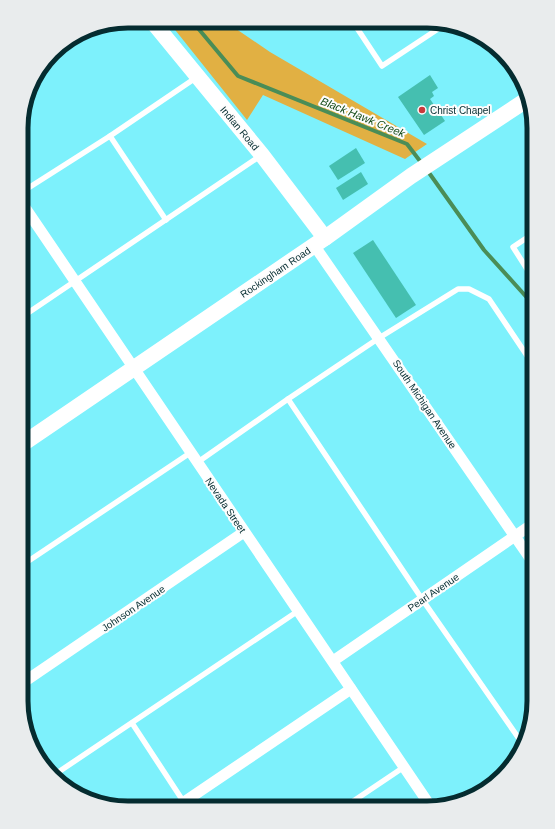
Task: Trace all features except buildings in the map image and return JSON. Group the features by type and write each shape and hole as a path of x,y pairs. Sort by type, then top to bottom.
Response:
{"street":[{"name":"Indian Road","path":"158,28 262,155 320,242"},
{"name":"Rockingham Road","path":"28,441 134,370 229,302 320,242 411,176 523,102"},
{"name":"Nevada Street","path":"28,212 427,801"},
{"name":"South Michigan Avenue","path":"320,242 379,338 527,554"},
{"name":"Pearl Avenue","path":"333,661 527,528"},
{"name":"Johnson Avenue","path":"28,679 244,532"},
{"path":"192,801 351,689"}],"lane":[{"path":"357,28 382,66 438,29"},
{"path":"28,188 110,136 198,77"},
{"path":"110,136 166,220"},
{"path":"28,313 262,155"},
{"path":"527,238 513,247 527,269"},
{"path":"198,462 379,338 444,296 458,289 469,289 489,299 527,356"},
{"path":"288,399 422,599 519,739"},
{"path":"28,561 190,453"},
{"path":"58,773 298,611"},
{"path":"132,723 183,801"},
{"path":"353,801 404,767"}],"shaded area":[{"path":"174,28 235,28 270,52 427,144 405,159 263,95 247,120"}],"waterway":[{"name":"Black Hawk Creek","path":"198,28 238,76 407,144 423,165"},
{"name":"Black Hawk Creek","path":"427,170 484,250 527,298"}],"place":[{"name":"Christ Chapel","path":"422,110"}]}
